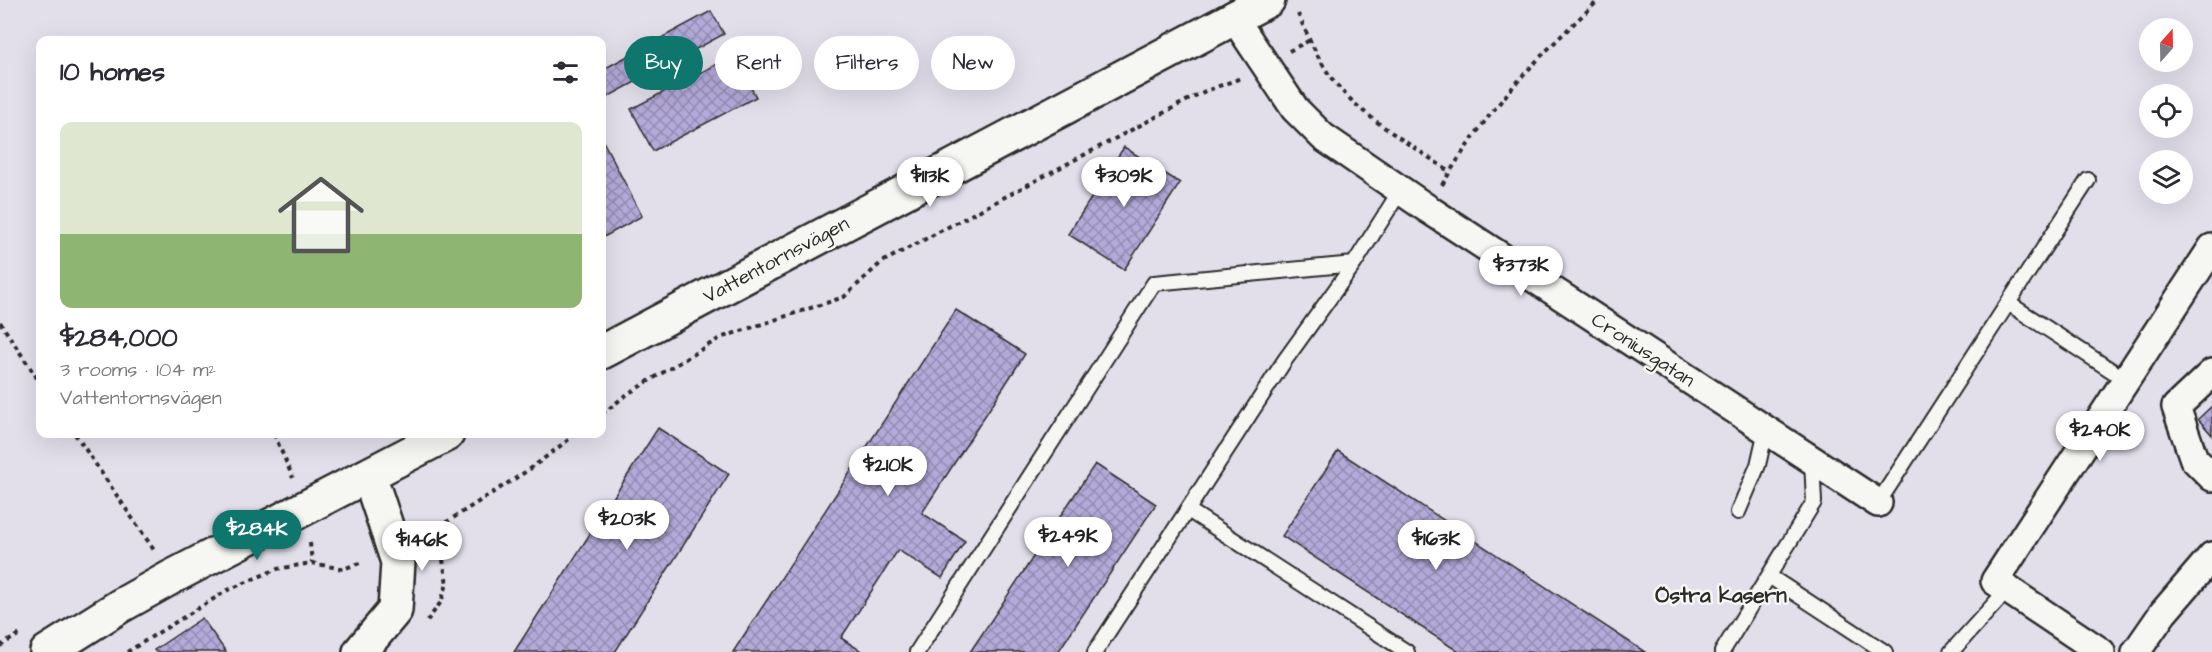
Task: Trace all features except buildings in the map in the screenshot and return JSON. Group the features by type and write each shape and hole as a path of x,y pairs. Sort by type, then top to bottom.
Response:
{"street":[{"name":"Vattentornsvägen","path":"606,350 1234,18 1282,5"},
{"name":"Croniusgatan","path":"1234,18 1295,109 1323,137 1400,191 1878,503"},
{"path":"2101,652 1995,581 2212,248"},
{"path":"2212,373 2176,406 2194,459 2212,477"},
{"path":"47,652 120,606 439,438"},
{"path":"360,652 395,610 398,562 369,475"},
{"path":"2136,652 2163,614 2212,556"}],"lane":[{"path":"1878,503 2088,180"},
{"path":"1095,652 1285,360 1354,264 1400,191"},
{"path":"917,652 1154,283 1354,264"},
{"path":"2008,303 2126,380"},
{"path":"1738,512 1758,465 1766,430"},
{"path":"1722,652 1814,502 1812,460"},
{"path":"1188,510 1407,652"},
{"path":"1769,576 1885,652"},
{"path":"1959,650 2007,590"}],"path":[{"path":"1428,209 1483,123 1511,88 1545,51 1599,0"},
{"path":"1282,5 1310,40 1332,79 1349,98 1450,172"},
{"path":"606,411 629,393 720,338 844,297 882,262 1203,92 1232,82 1310,40"},
{"path":"0,322 36,377"},
{"path":"78,438 152,548 190,614"},
{"path":"127,652 228,590 277,569 312,563 343,569 394,551 438,529 530,469 571,438"},
{"path":"423,626 441,602 447,584 438,529"}],"district":[{"name":"Östra kasern","path":"1721,595"}]}
